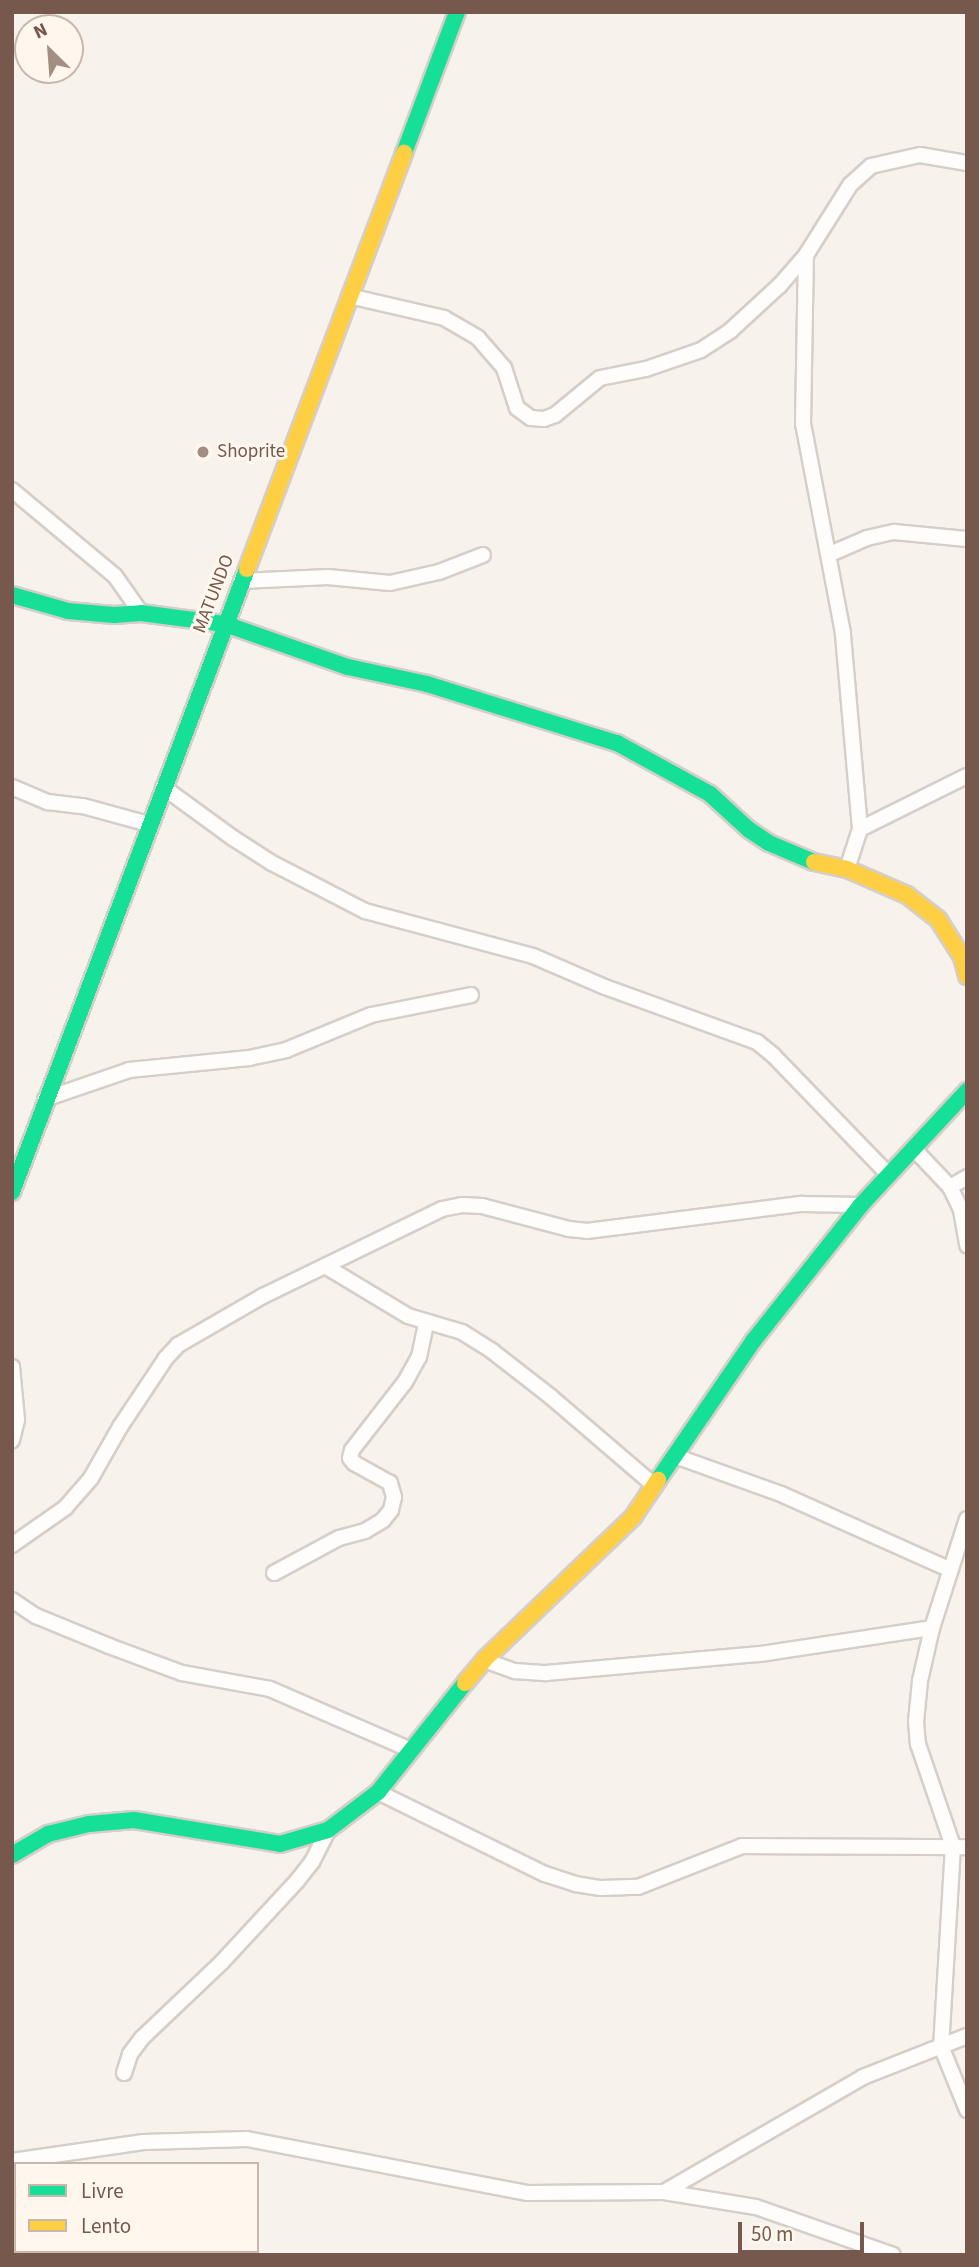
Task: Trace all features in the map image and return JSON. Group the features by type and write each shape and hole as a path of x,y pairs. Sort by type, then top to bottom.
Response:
{"street":[{"name":"MATUNDO","path":"12,1192 457,12"},
{"path":"349,296 444,318 478,338 504,368 517,408 531,418 544,419 567,407 600,379 646,369 701,350 730,331 780,285 806,255 850,186 871,166 920,155 967,163"},
{"path":"806,255 803,424 843,633 860,829 847,869"},
{"path":"12,490 106,568 141,613"},
{"path":"830,554 867,538 894,533 967,539"},
{"path":"242,581 328,577 390,583 439,572 483,555"},
{"path":"12,595 68,611 114,615 141,613 225,624 348,667 427,684 617,743 710,794 748,829 769,843 826,866 847,869 907,895 938,919 962,957 967,976"},
{"path":"860,829 967,776"},
{"path":"12,787 48,802 83,806 149,824"},
{"path":"163,787 272,863 365,911 533,956 606,987 757,1042 773,1055 889,1175"},
{"path":"45,1099 129,1070 249,1058 286,1050 371,1014 471,995"},
{"path":"12,1856 48,1834 89,1824 134,1820 280,1844 328,1830 378,1792 484,1660 633,1517 754,1340 861,1205 967,1091"},
{"path":"914,1149 950,1187 961,1210 967,1245"},
{"path":"950,1187 967,1177"},
{"path":"12,1545 65,1508 91,1478 120,1427 166,1358 178,1345 263,1296 442,1209 462,1205 482,1206 569,1229 587,1231 802,1204 861,1205"},
{"path":"325,1266 408,1316 463,1332 492,1351 654,1486"},
{"path":"274,1573 339,1538 365,1531 383,1520 391,1510 394,1497 390,1483 354,1463 350,1458 352,1450 405,1382 419,1357 426,1323"},
{"path":"12,1367 17,1420 12,1440"},
{"path":"675,1456 780,1494 949,1570"},
{"path":"967,1519 963,1541 949,1570 932,1628 920,1681 916,1722 918,1744 960,1846 941,2046 967,2110"},
{"path":"12,1600 36,1616 109,1646 182,1673 270,1689 411,1750"},
{"path":"484,1660 514,1671 546,1673 760,1654 932,1628"},
{"path":"378,1792 545,1874 575,1884 601,1888 638,1887 742,1846 960,1846"},
{"path":"124,2073 131,2054 142,2038 222,1962 298,1881 312,1862 328,1830"},
{"path":"664,2192 863,2077 967,2036"},
{"path":"12,2161 144,2142 247,2139 527,2193 664,2192 756,2207 893,2255"}],"traffic: fast":[{"path":"404,153 457,12"},
{"path":"12,1192 247,569"},
{"path":"12,595 68,611 114,615 141,613 225,624 348,667 427,684 617,743 710,794 748,829 769,843 814,862"},
{"path":"658,1480 754,1340 861,1205 967,1091"},
{"path":"12,1855 48,1834 89,1824 134,1820 280,1844 328,1830 378,1792 465,1683"}],"traffic: slow":[{"path":"247,569 404,153"},
{"path":"814,862 847,869 907,895 938,919 962,957 967,976"},
{"path":"465,1683 484,1660 633,1517 658,1480"}],"place":[{"name":"Shoprite","path":"203,452"}]}
